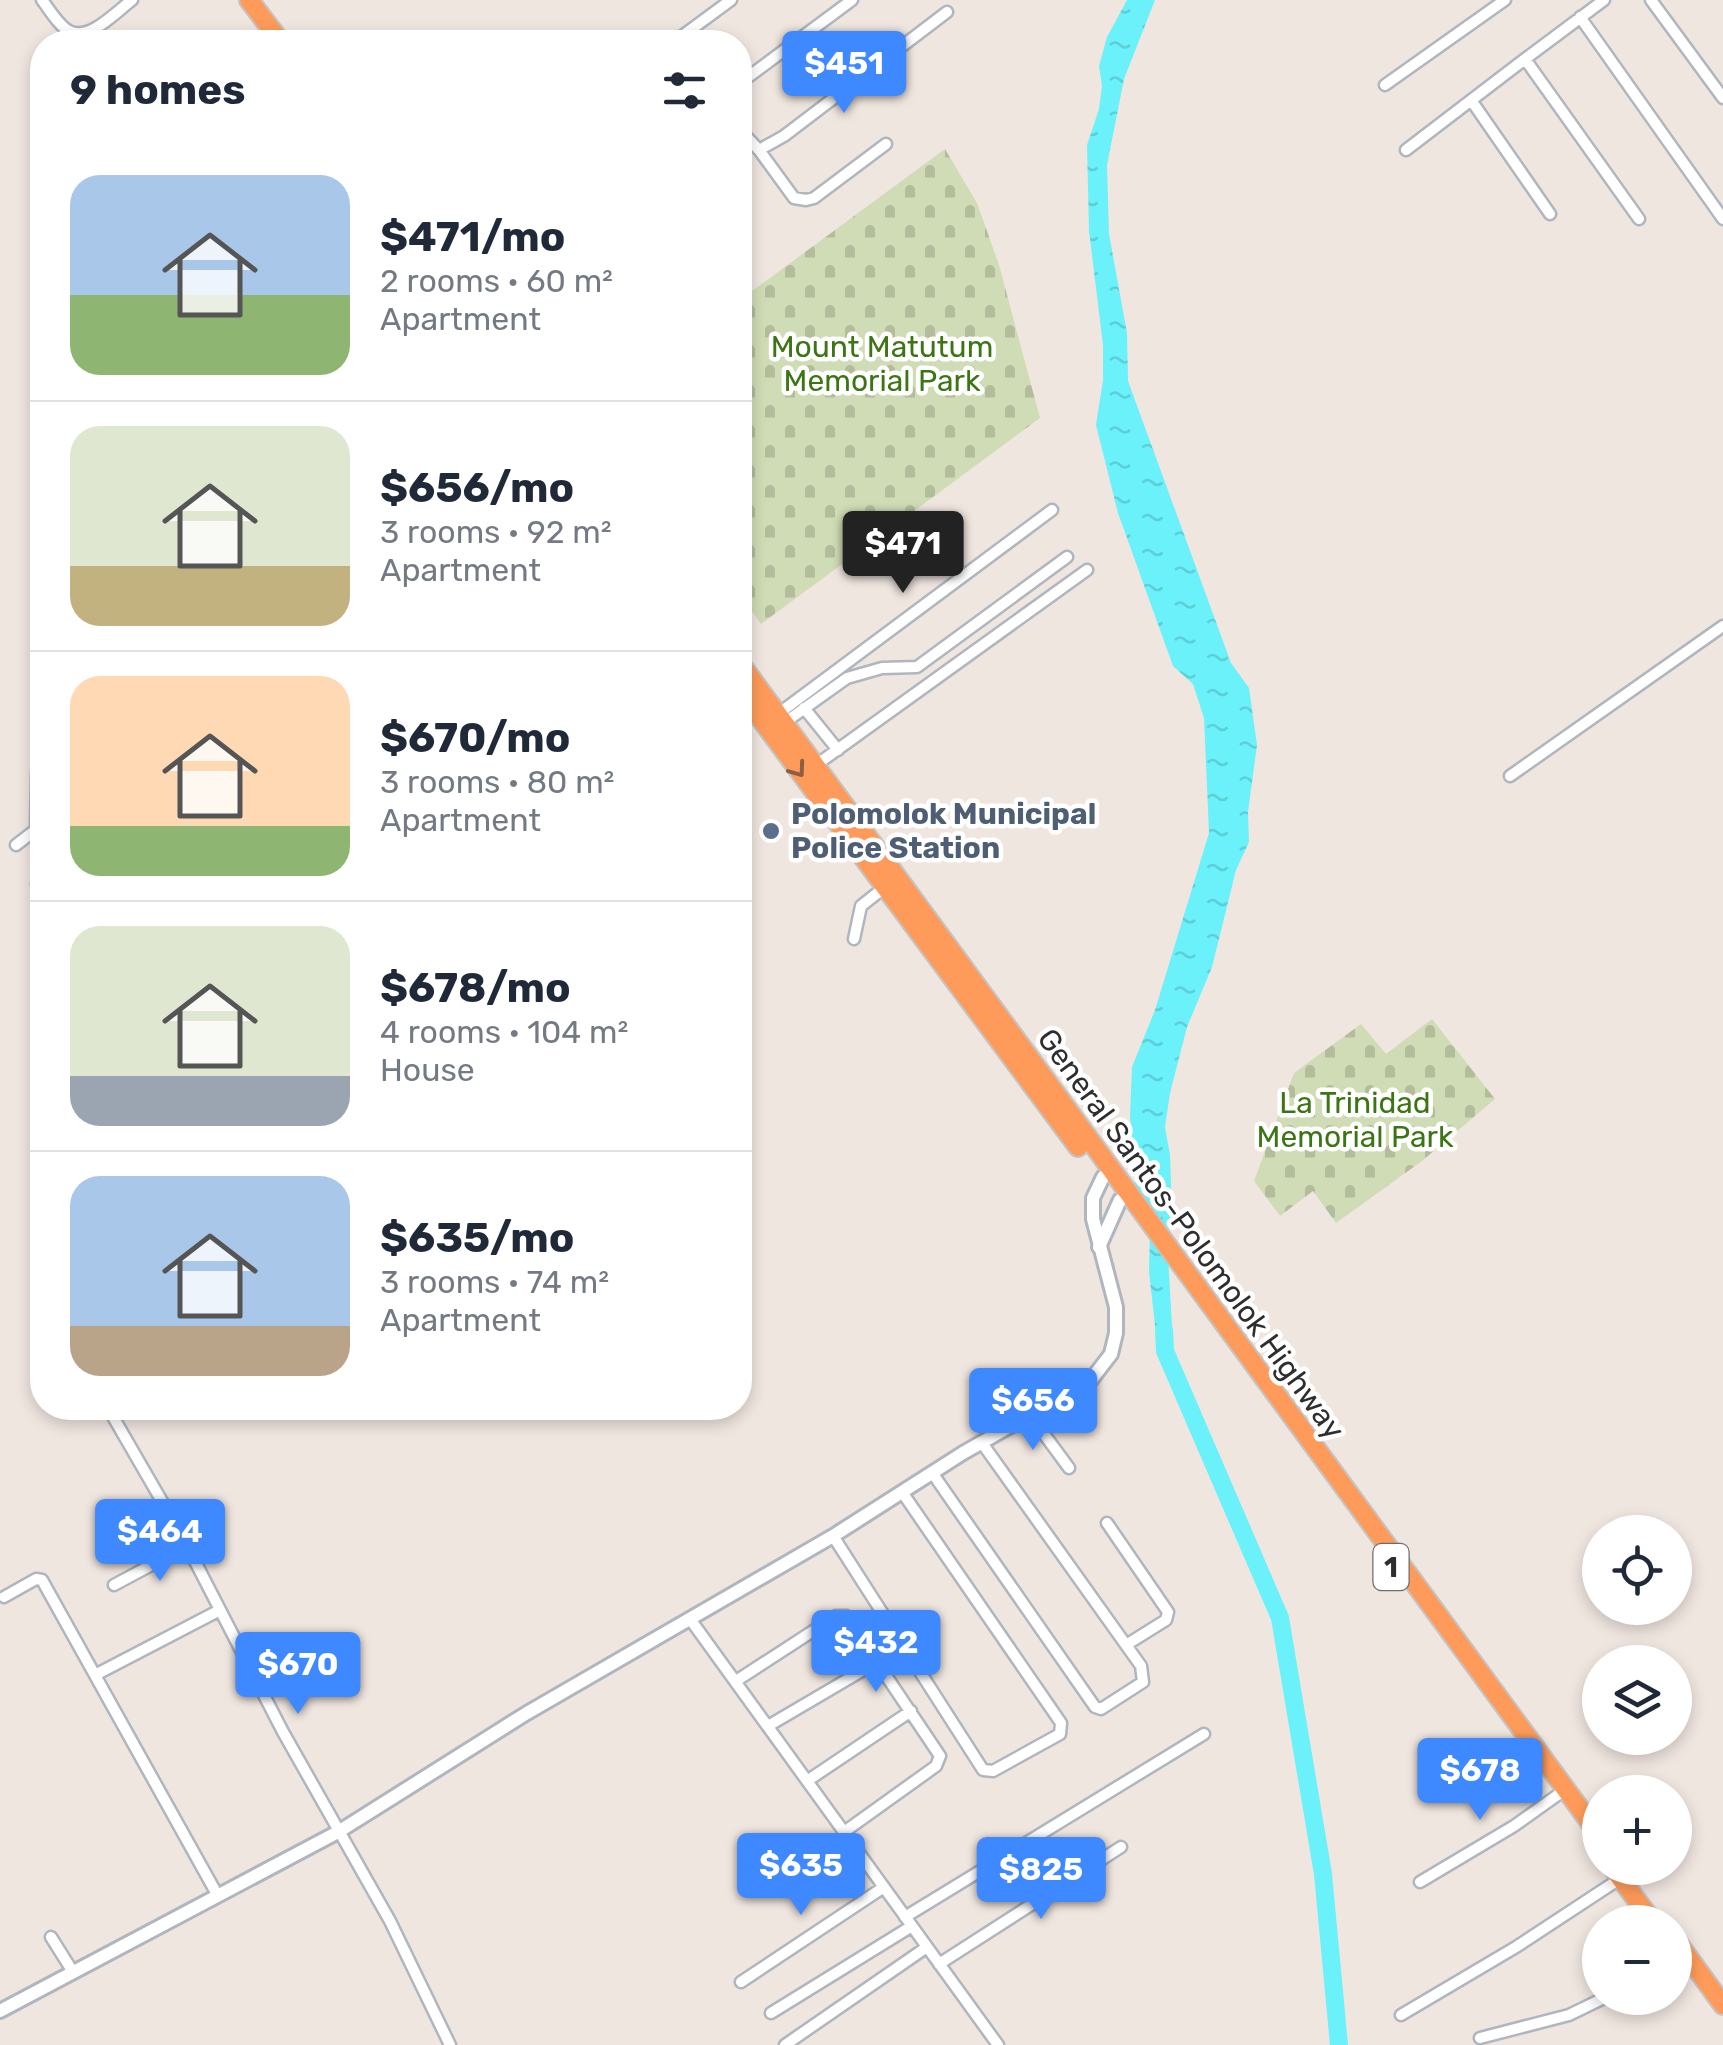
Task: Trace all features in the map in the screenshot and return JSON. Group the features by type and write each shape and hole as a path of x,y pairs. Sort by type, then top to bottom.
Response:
{"highway":[{"path":"238,0 259,30"},
{"path":"250,0 272,30"},
{"name":"General Santos-Polomolok Highway","path":"752,679 1140,1219"},
{"name":"1","path":"752,707 1047,1108 1120,1200 1140,1219 1582,1825"},
{"name":"General Santos-Polomolok Highway","path":"1182,1276 1582,1812"},
{"path":"1631,1885 1648,1905"},
{"path":"1692,1962 1723,2005"},
{"path":"1692,1975 1723,2018"}],"street":[{"path":"42,0 67,30"},
{"path":"86,30 97,27 132,0"},
{"path":"690,30 731,0"},
{"path":"752,73 852,0"},
{"path":"1386,86 1504,0"},
{"path":"1406,150 1604,0"},
{"path":"1651,0 1723,98"},
{"path":"759,150 807,120 948,12"},
{"path":"1580,18 1723,219"},
{"path":"1525,59 1639,218"},
{"path":"1471,100 1550,214"},
{"path":"752,143 794,198 806,200 886,144"},
{"path":"781,718 1052,510"},
{"path":"781,718 804,708 847,678 882,668 917,667 1067,556"},
{"path":"816,766 1087,570"},
{"path":"1510,776 1723,626"},
{"path":"804,708 838,750"},
{"path":"16,845 30,834"},
{"path":"854,939 861,906 885,887"},
{"path":"0,2011 338,1832 527,1713 833,1536 1091,1380 1111,1354 1116,1333 1116,1307 1092,1209 1102,1177"},
{"path":"1099,1247 1120,1200"},
{"path":"1030,1415 1068,1468"},
{"path":"115,1420 390,1921 450,2045"},
{"path":"933,1474 1098,1709 1143,1682 1142,1666 982,1444"},
{"path":"833,1536 983,1770 992,1771 1060,1734 1061,1723 902,1492"},
{"path":"1107,1523 1168,1612 1166,1620 1126,1645"},
{"path":"114,1585 187,1546"},
{"path":"4,1597 36,1579 42,1580 218,1896"},
{"path":"94,1676 220,1610"},
{"path":"736,1681 840,1616 846,1616 940,1753 938,1763 844,1832"},
{"path":"690,1619 998,2045"},
{"path":"768,1726 877,1662"},
{"path":"807,1781 911,1711"},
{"path":"772,2013 908,1921 1204,1734"},
{"path":"1420,1882 1559,1794"},
{"path":"939,1964 1121,1847"},
{"path":"1401,2014 1531,1938 1601,1885"},
{"path":"741,1982 884,1888"},
{"path":"50,1936 73,1972"},
{"path":"785,2045 927,1948"},
{"path":"1480,2038 1582,2009"}],"green space":[{"name":"Mount Matutum Memorial Park","path":"945,149 977,203 999,265 1040,418 761,624 752,612 752,291"},
{"name":"La Trinidad Memorial Park","path":"1432,1019 1495,1099 1422,1161 1336,1223 1313,1191 1280,1216 1254,1181 1294,1073 1361,1024 1386,1054"}],"water":[{"path":"1127,0 1155,0 1124,79 1107,165 1109,234 1127,333 1128,381 1231,663 1249,688 1257,745 1248,812 1249,842 1236,870 1212,967 1187,1027 1170,1093 1165,1127 1170,1155 1172,1215 1167,1237 1173,1344 1165,1351 1157,1343 1149,1272 1150,1227 1135,1185 1130,1115 1132,1067 1155,1010 1209,833 1204,718 1193,684 1173,666 1118,513 1096,425 1103,380 1103,345 1089,231 1087,145 1099,109 1099,66 1107,37"}],"waterway":[{"path":"1164,1330 1165,1351 1280,1618 1323,1874 1339,2045"}],"place":[{"name":"Polomolok Municipal Police Station","path":"771,831"}]}
